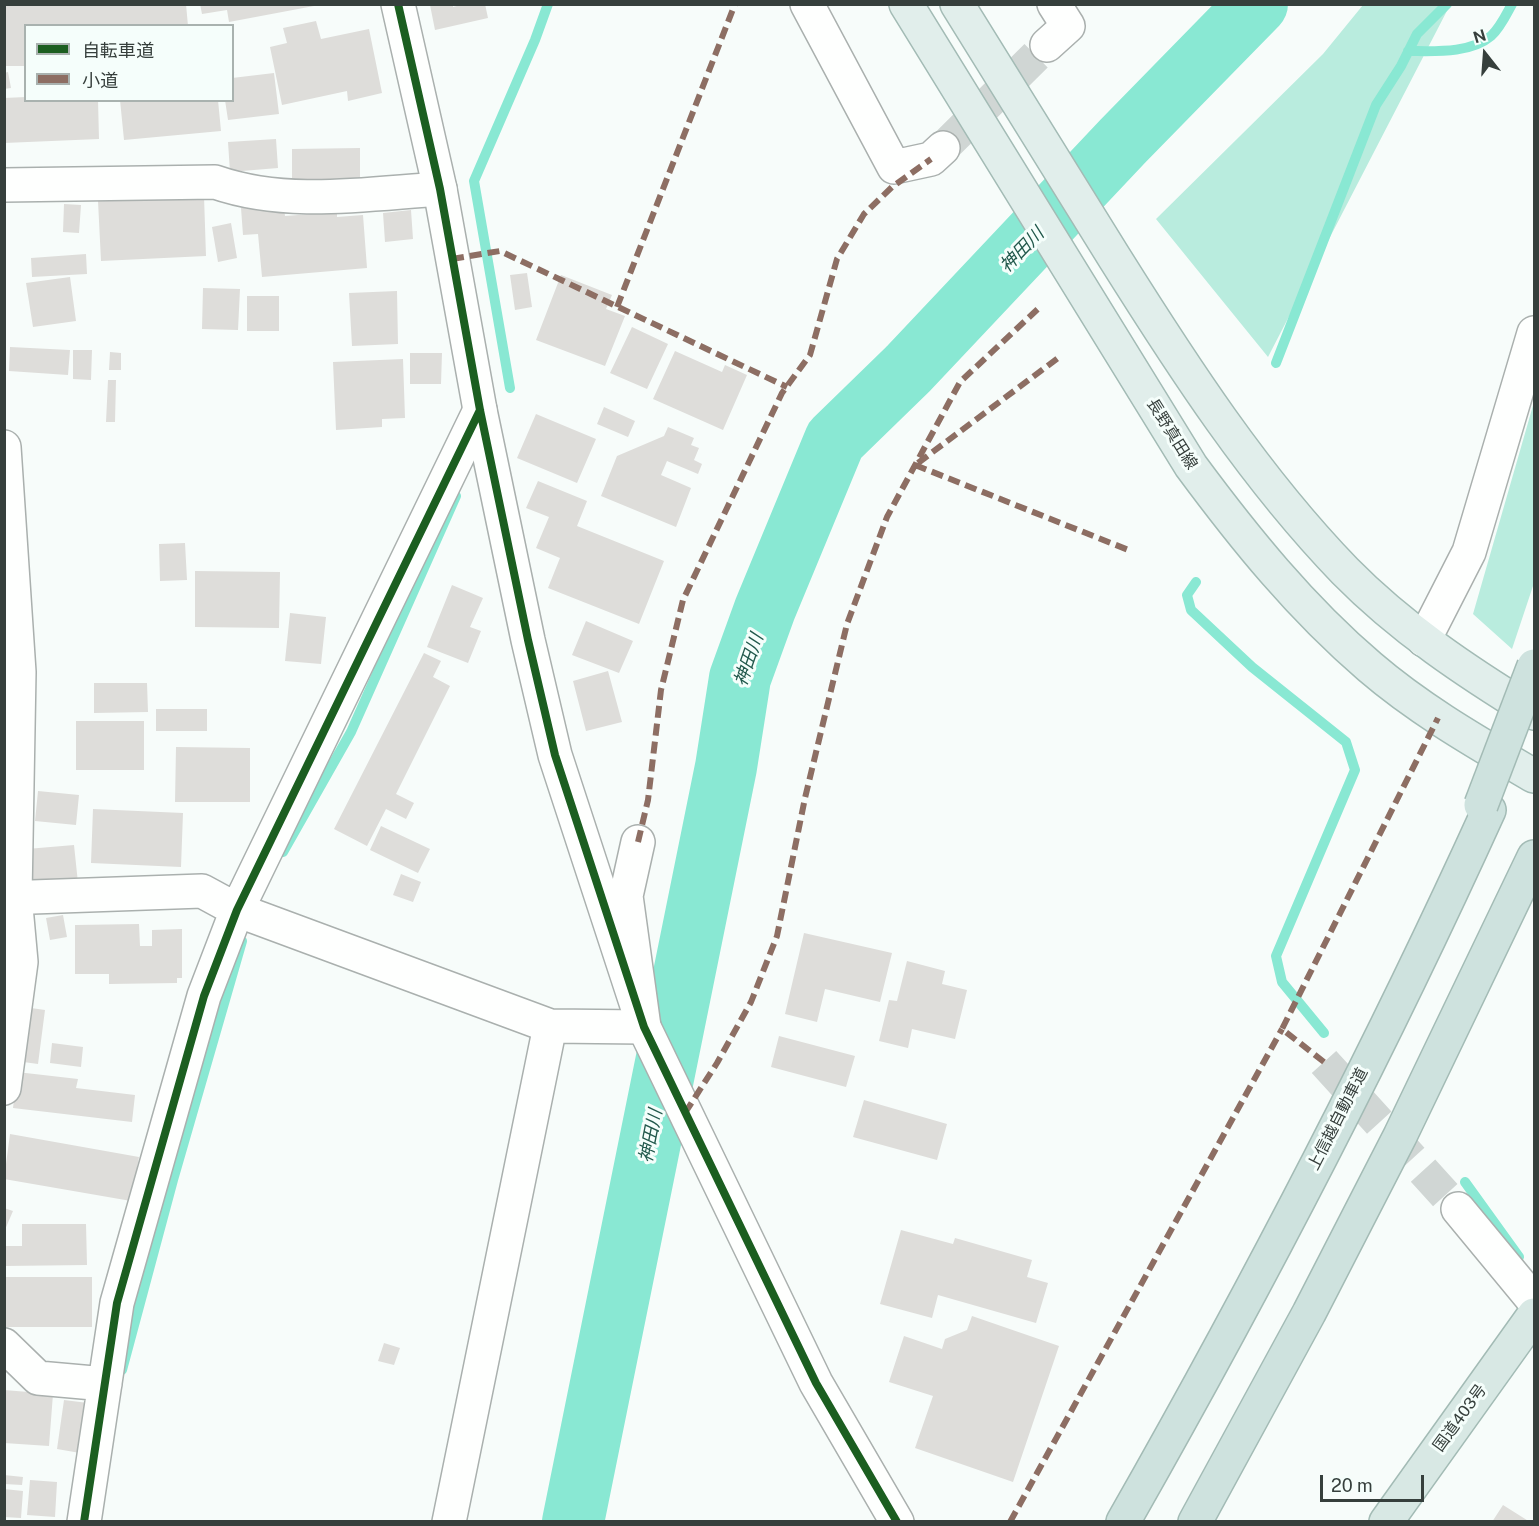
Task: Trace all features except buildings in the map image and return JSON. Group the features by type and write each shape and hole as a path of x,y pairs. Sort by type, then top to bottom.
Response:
{"highway":[{"path":"1485,807 1534,666"},
{"path":"1485,807 1534,708"},
{"name":"上信越自動車道","path":"1124,1521 1188,1409 1435,928 1485,807"},
{"path":"1218,1483 1400,1136 1534,857"},
{"path":"1195,1521 1308,1341 1413,1148 1534,902"},
{"name":"国道403号","path":"1386,1521 1534,1315"}],"main road":[{"name":"長野真田線","path":"906,4 1191,466 1231,520 1280,580 1372,669 1438,718 1534,776"},
{"path":"957,4 1157,325 1257,468 1346,572 1424,640 1473,676 1534,713"}],"street":[{"path":"398,4 440,189 480,410 555,754 644,1027 816,1383 897,1521"},
{"path":"807,4 894,167 931,159 943,148"},
{"path":"1047,45 1068,26 1054,4"},
{"path":"4,185 215,182 245,192 290,198 440,189"},
{"path":"1424,640 1469,552 1534,333"},
{"path":"84,1521 117,1303 204,996 237,910 480,410"},
{"path":"4,447 19,672 10,897 21,962 4,1088"},
{"path":"638,842 626,896 644,1027"},
{"path":"10,897 202,891 237,910 550,1026 644,1027"},
{"path":"449,1521 550,1026"},
{"path":"1458,1209 1534,1301"},
{"path":"4,1345 38,1378 105,1384"}],"green space":[{"path":"1363,5 1450,5 1268,357 1156,219 1323,54"},
{"path":"1534,402 1534,583 1512,649 1473,614"}],"waterway":[{"path":"510,388 474,181 535,40 548,4"},
{"name":"神田川","path":"573,1522 726,767 740,678 765,609 835,440 908,369 1123,141 1257,4"},
{"path":"1276,363 1376,105 1401,66 1417,34 1447,4"},
{"path":"1408,51 1462,49 1482,42 1497,29 1512,4"},
{"path":"283,852 351,732 456,496"},
{"path":"1196,582 1187,595 1191,610 1252,667 1346,742 1355,770 1276,956 1282,982 1324,1033"},
{"path":"122,1370 173,1180 242,941"},
{"path":"1465,1182 1519,1257"}],"tunnel":[{"path":"943,148 1047,45"},
{"path":"1324,1062 1458,1209"}],"marked path":[{"path":"617,307 735,4"},
{"path":"638,842 648,800 661,690 683,600 782,393 810,355 837,259 864,214 892,187 931,159"},
{"path":"452,259 500,251 787,387"},
{"path":"685,1113 717,1063 751,1002 777,936 805,798 847,624 887,517 960,382 1041,306"},
{"path":"918,463 1058,358"},
{"path":"915,465 1131,551"},
{"path":"1324,1062 1282,1029 1438,718"},
{"path":"1010,1522 1282,1029"}],"cycle path":[{"path":"398,4 440,189 480,410 528,640 555,755 644,1027 816,1383 897,1522"},
{"path":"84,1522 117,1303 204,996 237,910 480,410"}]}
